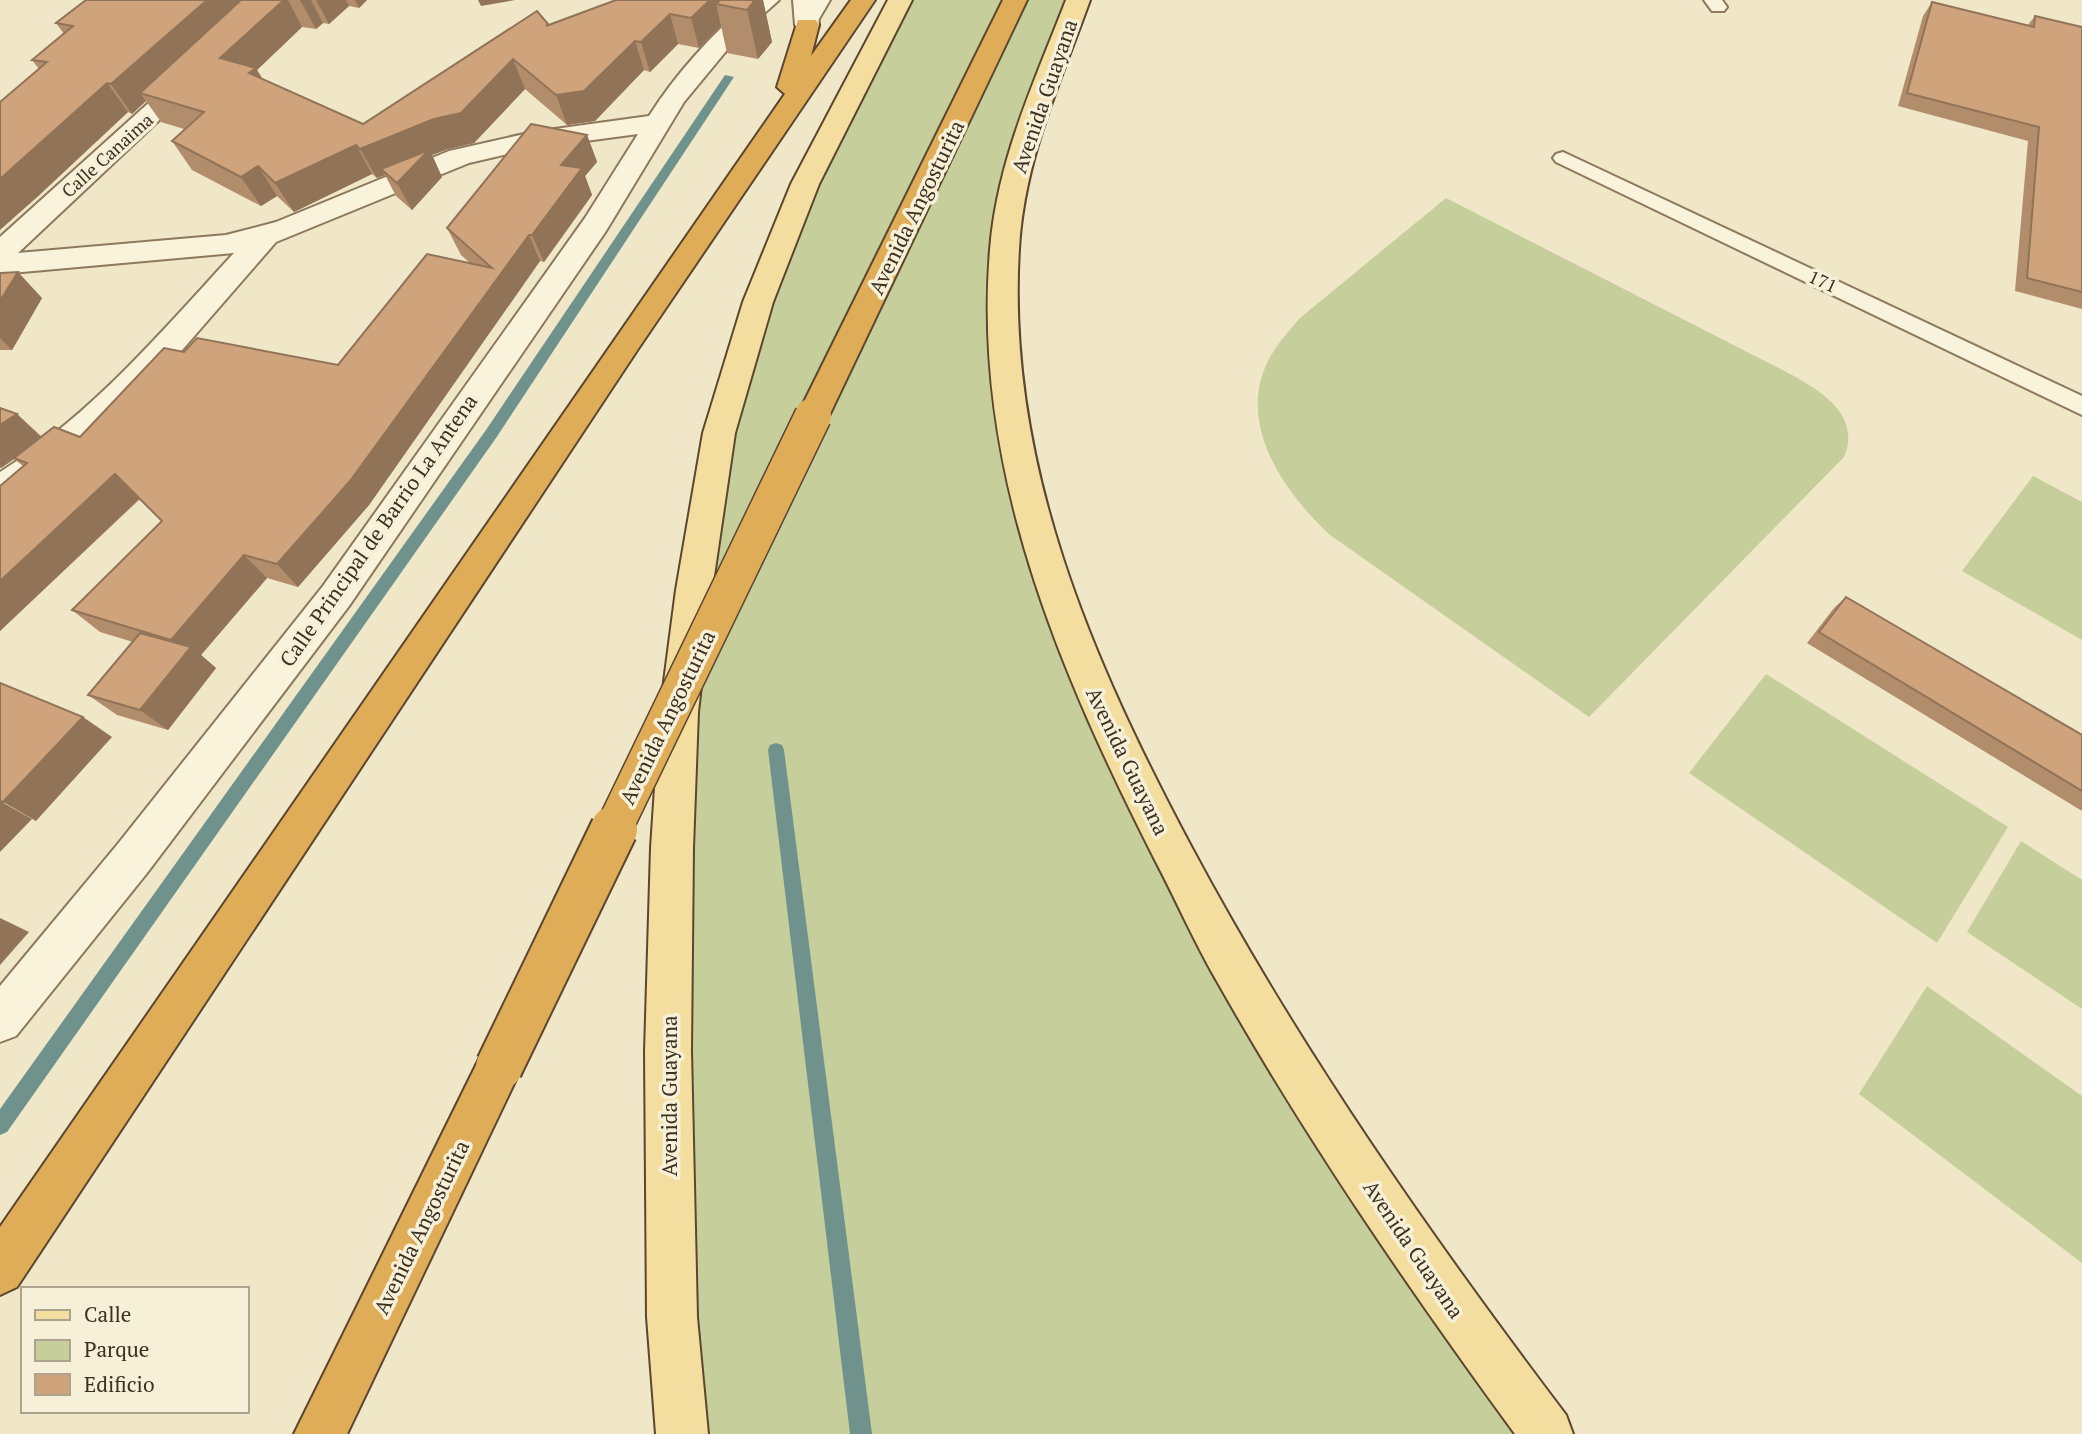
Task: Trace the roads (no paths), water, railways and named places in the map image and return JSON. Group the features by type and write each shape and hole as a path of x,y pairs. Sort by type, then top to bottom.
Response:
{"highway":[{"path":"0,1270 863,0"},
{"name":"Avenida Angosturita","path":"320,1434 1016,0"},
{"path":"775,126 797,67 806,13"}],"main road":[{"name":"Avenida Guayana","path":"682,1434 672,1317 668,1051 672,834 679,712 694,590 719,433 758,302 805,184 900,0"},
{"name":"Avenida Guayana","path":"1078,0 1018,158 1004,254 1006,375 1019,463 1032,526 1054,597 1138,788 1237,975 1382,1203 1468,1329 1547,1434"}],"street":[{"name":"Calle Principal de Barrio La Antena","path":"0,1020 132,859 336,596 482,383 596,225 658,123 701,62 727,34 767,0"},
{"name":"Calle Canaima","path":"0,253 207,63"},
{"path":"0,264 226,245 263,239 299,226 424,169 459,157 542,139 658,123"},
{"path":"0,489 26,474 68,443 109,407 263,239"}],"lane":[{"path":"806,13 821,0"},
{"name":"171","path":"1563,158 2082,406"}],"waterway":[{"path":"0,1125 491,434 729,77"},
{"path":"776,750 861,1434"}]}
